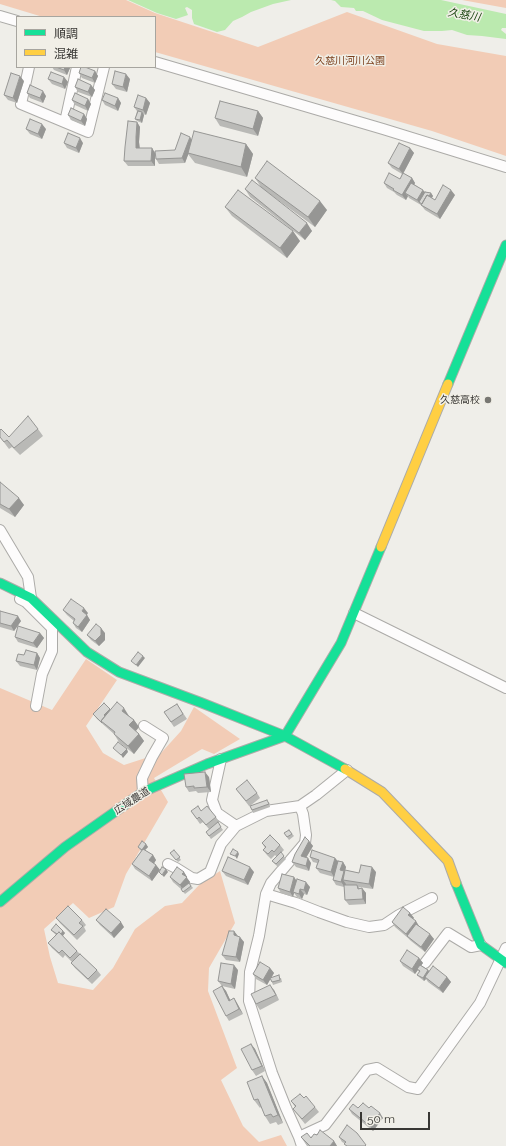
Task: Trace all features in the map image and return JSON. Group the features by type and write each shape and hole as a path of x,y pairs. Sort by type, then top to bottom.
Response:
{"street":[{"path":"0,16 16,21"},
{"path":"156,62 506,167"},
{"path":"29,68 21,104 88,132 104,68"},
{"path":"65,122 77,68"},
{"path":"285,736 341,643 506,245"},
{"path":"0,530 28,577 31,598"},
{"path":"0,584 31,598 87,652 119,672 285,736 340,765 382,792 448,861 481,945 503,961"},
{"path":"0,590 26,602 52,628 52,651 42,674 36,706"},
{"path":"354,614 506,688"},
{"path":"143,792 142,778 163,738 144,726"},
{"name":"広域農道","path":"0,902 65,847 143,792 221,759 285,736"},
{"path":"221,759 212,800 217,812 236,826"},
{"path":"168,864 192,878 198,879 210,872 221,844 236,826 266,811 300,806 347,770"},
{"path":"300,806 303,814 306,835 305,843 271,883 266,894 259,936 250,972 249,1001 272,1073 301,1141 325,1125 367,1070 377,1068 408,1087 418,1089 480,1004 503,961 506,948"},
{"path":"266,894 296,903 347,922 369,927 384,925 432,898"},
{"path":"425,963 448,932 471,947 481,945"}],"green space":[{"name":"久慈川河川公園","path":"0,0 126,0 155,13 258,47 347,12 437,44 506,56 506,156 432,131 156,52 156,16 40,16 0,4"},
{"path":"462,0 506,0 506,8"},
{"path":"86,659 117,680 86,726 103,753 124,765 161,753 181,731 194,707 240,739 214,754 202,749 154,778 168,802 126,874 114,907 89,918 73,903 44,929 50,957 58,983 93,990 113,968 135,929 165,906 182,903 200,884 220,871 235,923 209,968 208,991 237,1068 221,1080 243,1126 259,1142 281,1135 287,1146 0,1146 0,688 52,710"}],"water":[{"path":"128,0 291,0 273,4 251,12 233,21 225,30 217,32 194,24 192,10 187,7 185,8 188,15 176,19 157,13"},
{"name":"久慈川","path":"331,0 441,0 506,14 506,28 502,28 501,30 506,34 506,39 467,35 452,30 424,31 382,20 363,11 356,11 354,8 341,7 335,1"}],"building":[{"path":"81,68 88,68 95,71 92,78 79,73"},
{"path":"115,71 126,74 123,87 112,84"},
{"path":"51,72 64,77 62,84 48,79"},
{"path":"11,73 20,76 13,98 4,95"},
{"path":"78,79 91,85 88,92 75,87"},
{"path":"30,85 43,91 40,98 27,93"},
{"path":"75,93 88,99 85,106 72,100"},
{"path":"105,93 118,98 115,106 102,100"},
{"path":"138,95 146,98 143,110 134,107"},
{"path":"220,101 258,111 253,129 215,118"},
{"path":"71,108 84,114 81,121 68,115"},
{"path":"138,111 142,112 140,120 135,119"},
{"path":"30,119 42,124 38,134 26,129"},
{"path":"128,121 137,122 136,148 152,148 151,161 124,161"},
{"path":"194,131 246,144 241,167 188,153"},
{"path":"68,133 80,138 76,148 64,143"},
{"path":"181,133 190,137 182,158 156,159 155,151 175,150"},
{"path":"399,143 410,148 399,169 388,163"},
{"path":"267,161 320,201 308,217 255,178"},
{"path":"389,173 400,179 403,173 412,178 402,195 384,183"},
{"path":"252,180 307,223 299,233 245,189"},
{"path":"411,183 423,190 417,200 405,193"},
{"path":"443,185 451,190 437,214 421,205 427,195 435,200"},
{"path":"238,190 293,231 280,248 225,207"},
{"path":"425,192 431,193 429,196 427,195 422,204 419,202"},
{"path":"28,416 38,429 14,448 7,440 4,442 0,437 0,430 1,429 9,437"},
{"path":"0,482 19,498 9,509 0,504"},
{"path":"71,599 84,608 82,611 87,615 78,627 73,623 75,619 63,610"},
{"path":"0,611 18,616 11,626 0,623"},
{"path":"96,624 101,628 101,635 95,641 87,635"},
{"path":"18,626 40,633 33,643 15,637"},
{"path":"26,650 37,653 34,665 16,661 18,654 24,655"},
{"path":"138,652 143,656 136,665 131,661"},
{"path":"117,702 124,708 122,711 134,720 129,725 139,734 128,746 114,734 115,732 101,721"},
{"path":"104,703 110,709 104,715 105,716 101,721 102,723 93,714"},
{"path":"177,704 183,714 171,722 164,712"},
{"path":"118,742 127,749 121,755 113,748"},
{"path":"205,772 207,787 186,787 184,774"},
{"path":"247,780 257,793 246,801 236,789"},
{"path":"267,800 269,804 252,810 250,806"},
{"path":"198,806 201,811 207,806 216,817 206,825 199,817 197,819 191,811"},
{"path":"218,822 221,827 209,836 206,832"},
{"path":"289,830 292,834 287,837 284,833"},
{"path":"270,835 280,845 274,852 272,850 268,854 263,850 266,847 262,843"},
{"path":"305,837 309,841 301,856 308,858 306,866 292,862"},
{"path":"142,841 146,844 142,850 138,847"},
{"path":"143,849 153,855 149,860 156,865 149,876 132,864"},
{"path":"233,849 238,852 235,856 230,854"},
{"path":"174,850 180,857 176,860 170,853"},
{"path":"312,850 335,858 331,872 316,868 319,860 310,857"},
{"path":"281,852 284,856 276,864 272,861"},
{"path":"228,857 250,867 244,880 222,871"},
{"path":"338,861 343,862 340,870 344,871 341,882 333,880"},
{"path":"361,865 372,867 369,884 343,880 345,870 359,873"},
{"path":"162,867 166,869 162,875 159,872"},
{"path":"177,867 184,872 182,874 187,877 180,885 170,877"},
{"path":"282,874 294,877 290,892 278,888"},
{"path":"297,879 306,882 304,890 300,889 299,894 293,892"},
{"path":"189,883 191,886 183,892 181,889"},
{"path":"344,885 357,885 358,889 362,888 363,899 345,900"},
{"path":"68,906 82,920 79,923 83,926 74,935 56,918"},
{"path":"403,907 410,913 408,915 416,921 406,934 392,922"},
{"path":"106,909 121,922 111,933 96,920"},
{"path":"56,924 63,931 61,934 59,932 57,934 51,930"},
{"path":"416,924 430,934 421,947 407,936"},
{"path":"229,931 234,931 234,935 240,937 236,957 222,955"},
{"path":"59,932 77,951 70,958 62,950 59,953 48,943"},
{"path":"407,950 419,958 412,969 400,961"},
{"path":"80,954 97,970 88,979 71,963"},
{"path":"260,962 270,968 263,980 253,974"},
{"path":"221,963 234,965 231,984 218,981"},
{"path":"420,965 428,970 423,978 417,975 420,971 417,969"},
{"path":"433,966 447,977 439,988 425,977"},
{"path":"279,975 280,980 272,982 270,978"},
{"path":"270,985 276,995 256,1004 251,994"},
{"path":"222,986 229,1001 234,998 239,1009 226,1016 213,991"},
{"path":"251,1044 262,1066 252,1070 241,1049"},
{"path":"262,1076 278,1115 273,1117 271,1114 265,1116 258,1099 254,1100 247,1082"},
{"path":"300,1094 304,1098 306,1096 315,1107 302,1119 293,1109 296,1106 291,1101"},
{"path":"363,1103 369,1108 371,1106 380,1113 370,1126 349,1109 353,1104 358,1108"},
{"path":"347,1125 357,1133 366,1145 365,1146 347,1146 344,1144 346,1142 339,1137"},
{"path":"320,1130 334,1141 330,1146 310,1146 301,1137 307,1133 311,1138 314,1134 317,1135"}],"traffic: fast":[{"path":"448,384 506,245"},
{"path":"0,902 65,847 143,792 207,764 285,736 341,643 381,547"},
{"path":"0,583 31,598 87,652 119,672 285,736 345,769"},
{"path":"456,883 481,945 506,963"}],"traffic: slow":[{"path":"381,547 448,384"},
{"path":"345,769 382,792 448,861 456,883"}],"place":[{"name":"久慈高校","path":"488,400"}]}
